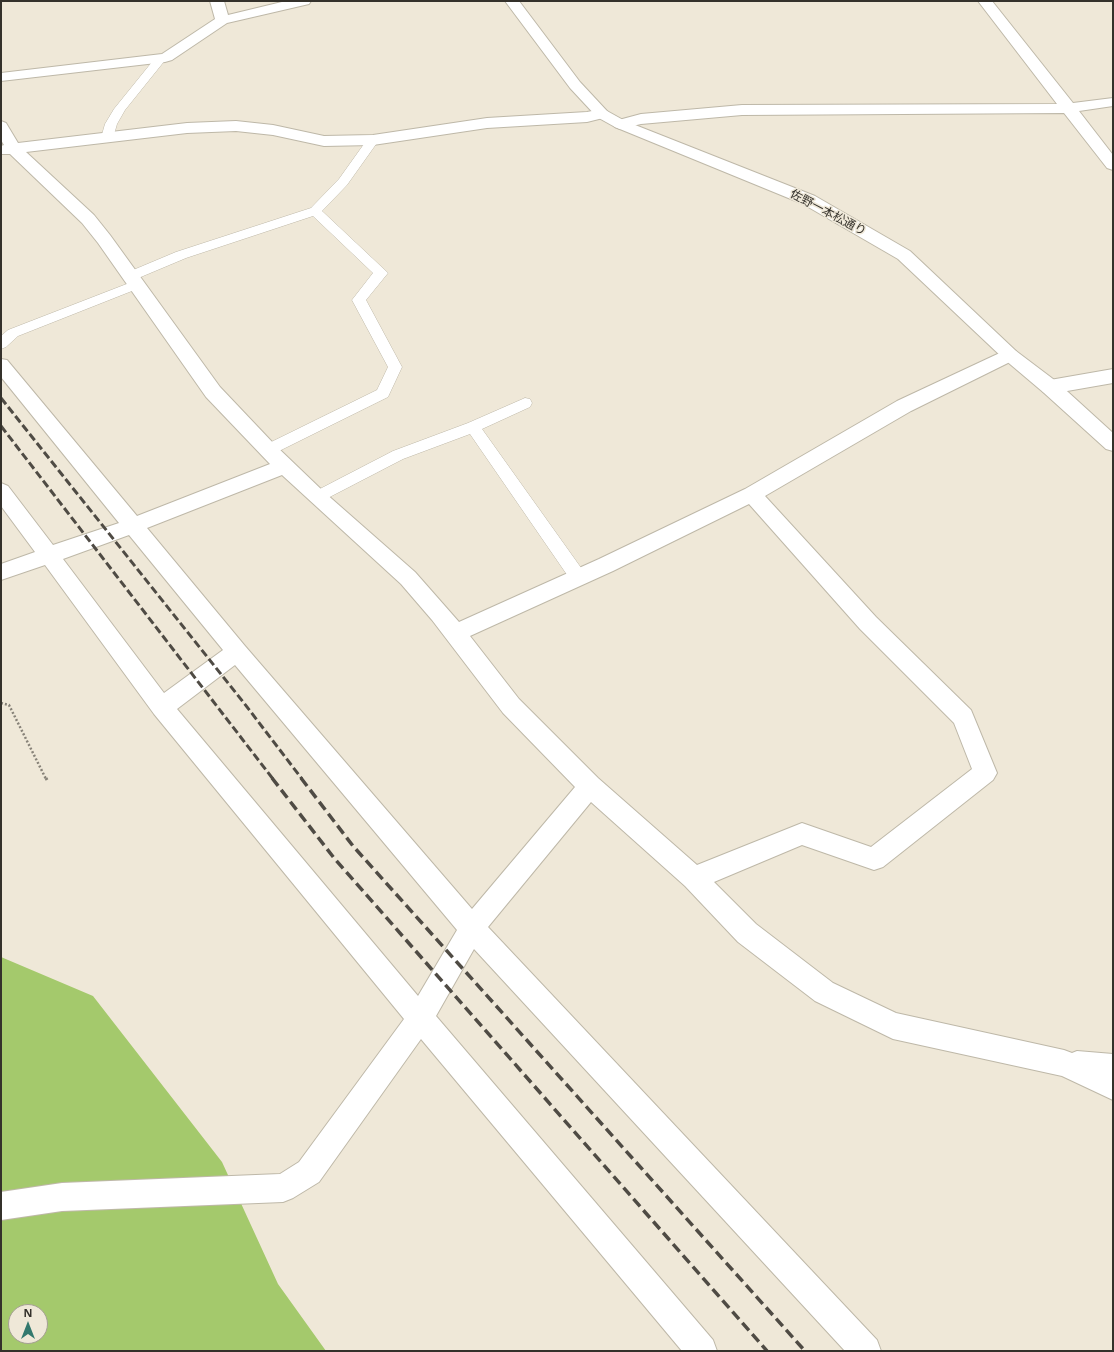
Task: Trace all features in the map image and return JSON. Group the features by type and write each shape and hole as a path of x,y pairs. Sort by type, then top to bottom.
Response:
{"street":[{"path":"217,1 222,20"},
{"path":"1,77 160,59 222,20 304,1"},
{"name":"佐野一本松通り","path":"512,1 575,85 602,114 620,124 809,200 904,255 1010,355 1050,387 1113,444"},
{"path":"985,1 1113,165"},
{"path":"620,124 641,119 742,110 1070,108 1113,102"},
{"path":"7,149 187,128 236,126 273,130 324,141 373,140 487,123 580,117 602,114"},
{"path":"1,126 7,149 88,219 104,239 213,392 268,450 317,497 408,578 456,633 511,706 590,786 694,878 747,934 824,992 893,1026 1064,1063 1113,1067"},
{"path":"456,633 752,494 904,406 1010,355"},
{"path":"1,365 237,652 472,928 866,1351"},
{"path":"1050,387 1113,376"},
{"path":"1,572 132,526 285,466"},
{"path":"1,491 162,707 420,1018 702,1351"},
{"path":"694,878 802,834 874,859 985,773 963,717 868,623 752,494"},
{"path":"162,707 237,652"},
{"path":"1,1206 62,1197 283,1188 309,1172 420,1018 472,928 590,786"},
{"path":"1064,1063 1113,1086"}],"lane":[{"path":"107,138 111,124 120,108 160,59"},
{"path":"1,344 13,333 134,280 181,255 292,220 315,211 343,182 373,140"},
{"path":"268,450 383,393 395,367 359,300 381,273 315,211"},
{"path":"317,497 398,456 473,427 525,403"},
{"path":"473,427 578,577"}],"path":[{"path":"1,703 9,705 47,780"}],"green space":[{"path":"1,957 93,996 222,1162 278,1284 326,1351 1,1351"}],"railway":[{"path":"1,398 244,703 302,779"},
{"path":"1,426 273,779"},
{"path":"272,778 334,858 767,1351"},
{"path":"301,778 353,846 805,1351"}]}
